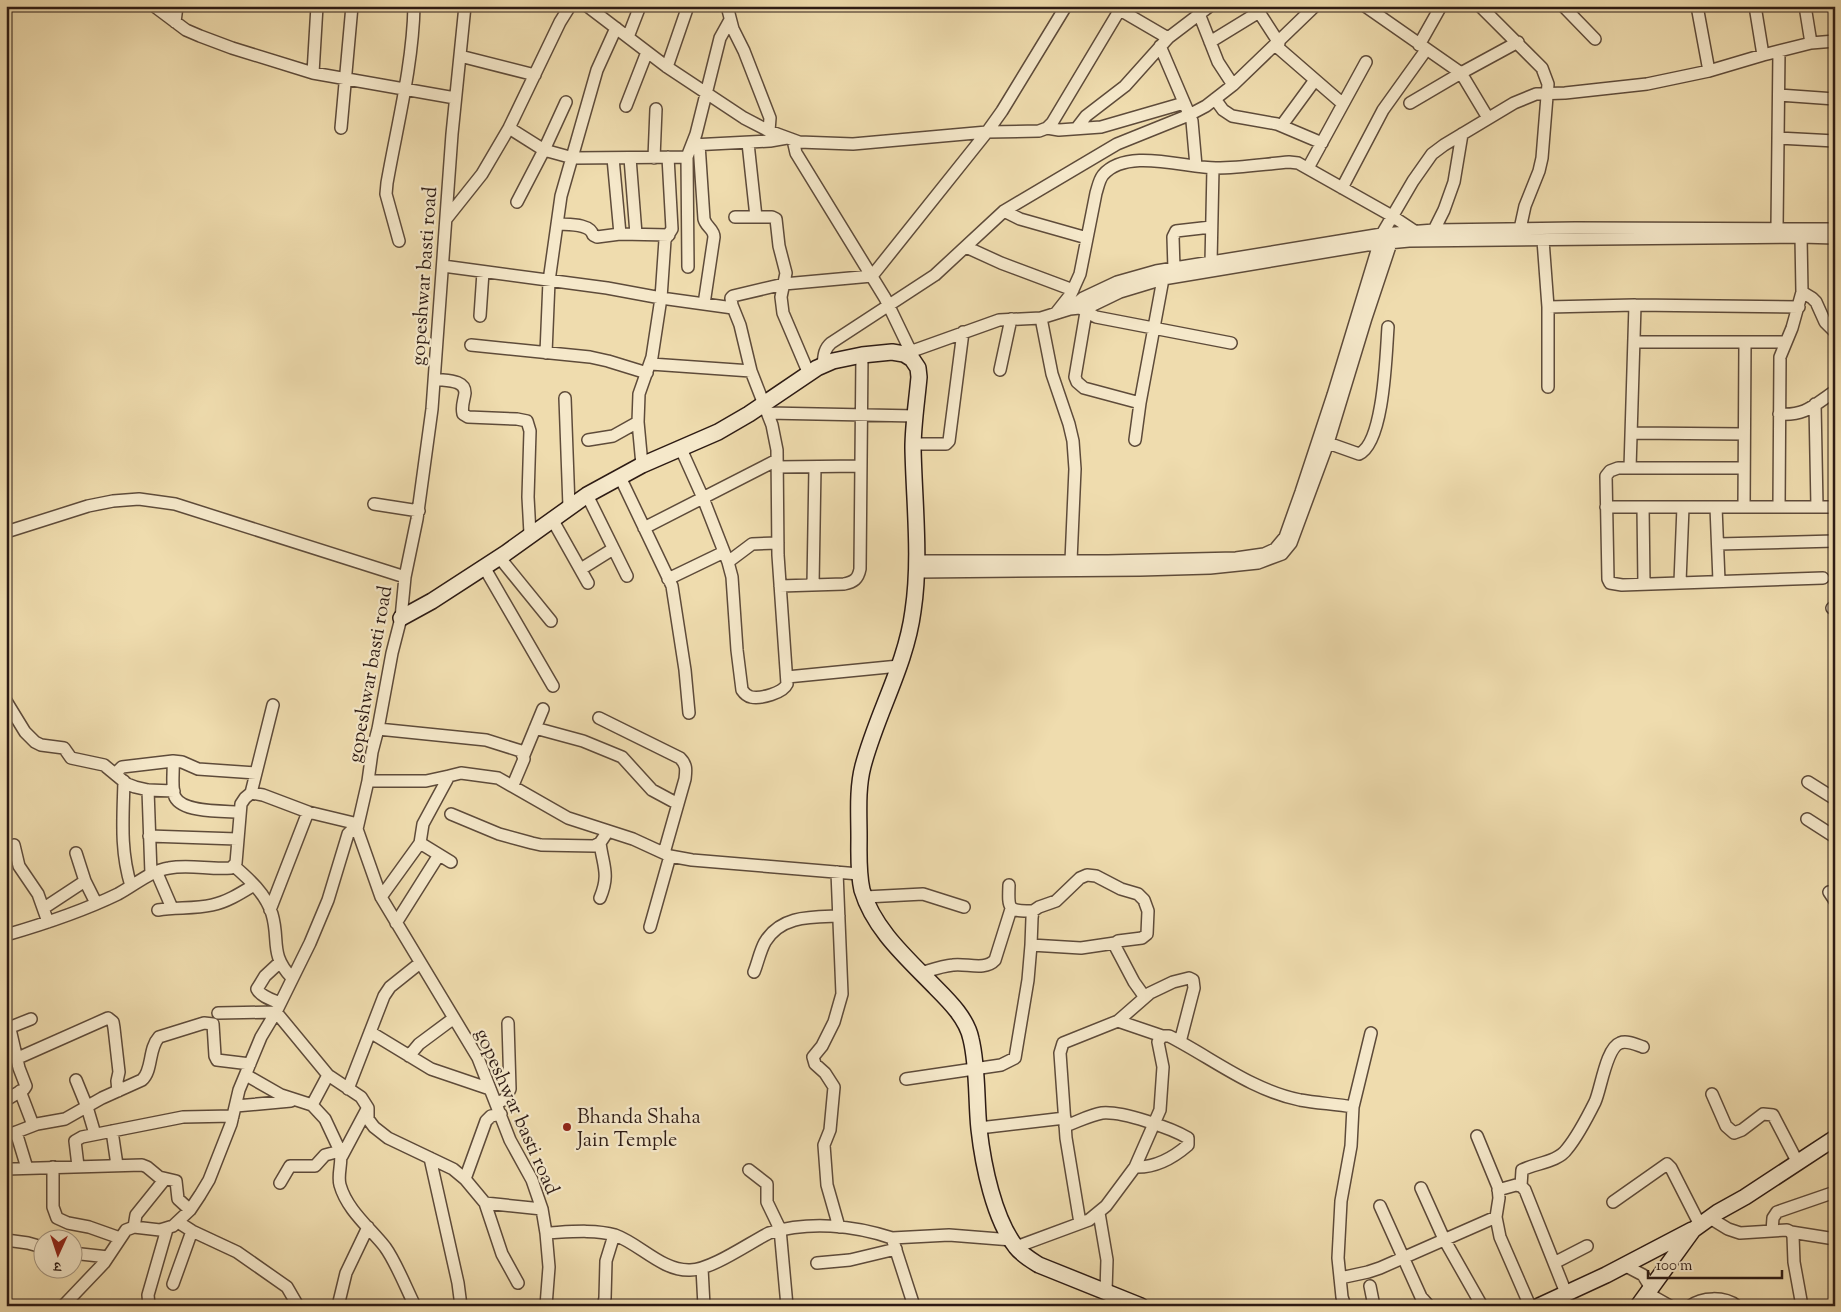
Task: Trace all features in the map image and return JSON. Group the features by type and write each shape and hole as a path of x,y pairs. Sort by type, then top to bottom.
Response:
{"street":[{"path":"154,6 193,33 312,74 455,98"},
{"path":"175,22 177,6"},
{"path":"312,74 317,6"},
{"path":"341,128 352,6"},
{"path":"399,241 386,194 413,30 414,6"},
{"name":"gopeshwar basti road","path":"465,6 455,98 435,379 419,511 405,577 401,618 392,653 368,781 357,827 381,897 478,1058 510,1140 532,1180 542,1209 546,1233 549,1267 546,1306"},
{"path":"447,218 482,174 509,128 570,6"},
{"path":"587,6 667,67 744,118 769,131 790,139 810,143 853,144 987,132 1039,131 1047,128 1052,123 1121,8 1164,42 1184,104 1194,128 1196,166"},
{"path":"628,37 640,6"},
{"path":"667,67 688,6"},
{"path":"727,6 730,20 770,118 769,131"},
{"path":"681,449 703,498 732,577 742,690 751,697 782,691 787,684 787,676 780,586 775,437 751,371 740,325 731,302 733,296 784,284 872,276 987,132 1002,111 1066,6"},
{"path":"1076,129 1086,116 1124,86 1164,42 1198,10 1210,6"},
{"path":"1300,6 1307,16"},
{"path":"823,365 826,347 935,275 1004,211 1117,144 1189,115 1206,106 1233,85 1307,16 1315,6"},
{"path":"1365,6 1461,73 1488,118"},
{"path":"1342,188 1383,110 1422,47 1441,6"},
{"path":"1481,6 1518,42 1542,68 1546,76 1549,94 1542,158 1539,171 1525,206 1520,229"},
{"path":"1563,6 1595,39"},
{"path":"1697,6 1709,71"},
{"path":"1754,6 1763,55"},
{"path":"1804,6 1811,43"},
{"path":"1210,42 1258,9 1277,44 1343,104"},
{"path":"1198,10 1218,62 1233,85"},
{"path":"704,304 714,232 705,223 704,219 696,144 706,93 720,38 730,20"},
{"path":"546,353 549,281 560,196 597,70 616,28"},
{"path":"916,566 1140,570 1210,568 1258,563 1282,554 1291,543 1328,443 1366,318 1392,216 1432,154 1488,118 1526,97 1646,84 1709,71 1811,43 1835,41"},
{"path":"1410,103 1518,42"},
{"path":"1777,228 1779,51"},
{"path":"626,106 647,52"},
{"path":"460,56 535,75"},
{"path":"1308,168 1366,62"},
{"path":"1282,125 1315,80"},
{"path":"1779,95 1835,99"},
{"path":"1215,99 1223,110 1232,116 1282,125 1322,143"},
{"path":"517,202 566,102"},
{"path":"1047,128 1059,130 1076,129 1114,124 1184,104"},
{"path":"654,158 656,109"},
{"path":"509,128 544,150 572,158 687,157"},
{"path":"1434,230 1450,197 1462,134"},
{"path":"1778,138 1835,141"},
{"path":"696,144 748,143 790,139"},
{"path":"790,139 796,153 890,306 907,353 918,368 919,377 913,444 916,566 913,612 899,666 872,734 862,767 858,803 859,874 865,897 876,921 886,936 951,1004 964,1022 971,1037 979,1128 992,1194 997,1211 1014,1244 1025,1256 1039,1264 1106,1291 1124,1302 1141,1306"},
{"path":"748,143 756,217"},
{"path":"688,267 687,157 696,144"},
{"path":"642,465 638,422 639,394 649,369 661,298 666,240 673,225 668,157"},
{"path":"614,158 620,234"},
{"path":"630,158 636,234"},
{"path":"1056,313 1073,290 1080,274 1100,181 1110,170 1120,164 1152,160 1213,168 1289,162 1298,163 1392,216 1416,232"},
{"path":"1210,263 1213,168"},
{"path":"1004,211 1020,219 1087,238"},
{"path":"735,217 772,217 776,219 779,246 786,272 781,297 783,313 809,374"},
{"path":"557,224 588,227 593,235 597,237 620,234 669,235"},
{"path":"1174,269 1173,237 1176,231 1212,227"},
{"path":"401,618 432,601 500,557 587,495 642,465 718,432 766,408 809,374 833,361 862,355 892,352 907,353 999,320 1041,318 1056,313 1079,310 1120,292 1163,279 1416,232 1520,229 1835,229"},
{"path":"1779,507 1780,357 1792,328 1802,292 1801,237"},
{"path":"916,566 1236,558 1264,554 1275,549 1281,544 1301,492 1386,238"},
{"path":"1140,403 1084,388 1077,382 1075,377 1079,310 1083,298 1117,282 1156,272 1386,238 1543,240 1835,238"},
{"path":"1543,240 1548,307 1548,387"},
{"path":"966,247 1001,263 1073,290"},
{"path":"443,266 607,288 733,308"},
{"path":"480,316 484,272"},
{"path":"1135,440 1163,279"},
{"path":"1802,292 1816,302 1825,322 1835,332"},
{"path":"1630,468 1635,306"},
{"path":"1548,307 1798,307"},
{"path":"1079,310 1096,317 1231,344"},
{"path":"1041,318 1052,374 1064,405 1073,441 1071,561"},
{"path":"1000,370 1011,319"},
{"path":"1328,443 1359,454 1368,447 1375,433 1379,414 1388,327"},
{"path":"913,444 946,444 949,441 963,332"},
{"path":"1634,342 1785,342"},
{"path":"1744,507 1745,342"},
{"path":"471,346 608,361 649,369 751,371"},
{"path":"780,586 844,584 853,582 859,576 862,355"},
{"path":"435,379 460,383 464,387 465,393 462,409 463,414 468,417 527,421 530,431 528,497 530,534"},
{"path":"1779,414 1800,414 1835,391"},
{"path":"565,398 570,507"},
{"path":"1815,404 1817,507"},
{"path":"766,408 860,415 916,416"},
{"path":"588,440 613,436 638,422"},
{"path":"1632,432 1744,434"},
{"path":"644,528 777,463 815,467 861,466"},
{"path":"813,585 815,467"},
{"path":"1744,468 1618,468 1610,471 1606,476 1608,580 1613,584 1644,584 1823,578"},
{"path":"620,477 672,586 685,670 689,713"},
{"path":"587,495 627,576"},
{"path":"6,532 88,506 139,499 175,504 405,577"},
{"path":"374,504 419,511"},
{"path":"1606,507 1835,507"},
{"path":"1643,507 1644,584"},
{"path":"1680,582 1683,507"},
{"path":"1716,507 1719,581"},
{"path":"552,519 582,569 588,583"},
{"path":"1718,544 1835,541"},
{"path":"668,578 726,557 752,544 778,543"},
{"path":"582,569 613,548"},
{"path":"500,557 551,621"},
{"path":"484,567 553,686"},
{"path":"787,676 899,666"},
{"path":"6,701 24,732 34,742 41,745 64,748 71,758 104,766 128,784 148,790 174,791"},
{"path":"234,866 239,812 244,798 251,793 273,705"},
{"path":"512,785 543,709"},
{"path":"599,718 680,758 685,763 685,779 650,927"},
{"path":"535,728 583,741 622,757 652,790 678,804"},
{"path":"378,729 486,740 521,751 524,755"},
{"path":"173,761 174,791 179,802 187,807 239,812"},
{"path":"132,886 126,868 123,845 120,778 122,767 173,761 182,762 198,769 256,773"},
{"path":"368,781 426,781 461,773 498,778 568,818 633,839 667,854 692,860 859,874"},
{"path":"381,897 420,842 424,824 449,776"},
{"path":"1808,782 1835,799"},
{"path":"148,790 149,836 153,873 172,908"},
{"path":"251,793 263,795 308,812 357,827"},
{"path":"270,910 308,812"},
{"path":"451,814 499,834 541,845 594,846 600,843 608,831"},
{"path":"1807,818 1835,837"},
{"path":"63,1306 108,1257 126,1230 134,1227 160,1230 166,1229 178,1222 190,1210 209,1180 261,1037 278,1008 310,943 328,900 348,834 357,827"},
{"path":"149,836 237,839"},
{"path":"420,842 451,862"},
{"path":"600,843 606,875 605,885 600,898"},
{"path":"14,844 19,866 38,894 48,922"},
{"path":"76,853 85,881 96,903"},
{"path":"396,923 437,858"},
{"path":"6,935 48,922 118,894 153,873 182,866 225,869 234,866"},
{"path":"234,866 254,885 270,910 280,962 292,978"},
{"path":"837,872 842,994 834,1022 822,1046 813,1056 815,1064 825,1073 834,1087 830,1130 824,1145 826,1185 839,1227"},
{"path":"906,1079 1001,1065 1015,1058 1028,980 1032,918 1034,911 1039,907 1056,901 1080,878 1087,875 1096,876 1121,889 1138,894 1144,900 1148,911 1147,934 1142,938 1075,948 1031,945"},
{"path":"44,908 85,881"},
{"path":"158,910 214,905 238,895 254,885"},
{"path":"1008,885 1008,905 1011,909 1015,911 1034,911"},
{"path":"865,897 923,894 964,907"},
{"path":"921,973 954,965 986,966 992,964 996,960 1011,909"},
{"path":"754,972 764,944 770,934 784,924 798,918 839,916"},
{"path":"1115,943 1120,956 1144,996"},
{"path":"280,962 265,976 257,989 258,992 278,1008 328,1075 361,1097 368,1108 370,1123 381,1133 453,1169 465,1179 485,1203 502,1254 518,1283"},
{"path":"348,1088 382,1001 390,987 420,962"},
{"path":"1080,1223 1065,1122 1060,1053 1062,1043 1118,1021 1144,996 1173,982 1190,978 1193,980 1194,988 1180,1042"},
{"path":"218,1013 278,1008"},
{"path":"18,1058 108,1018 113,1022 114,1028 119,1072 116,1080 118,1091"},
{"path":"410,1056 419,1044 454,1018"},
{"path":"31,1019 8,1029 26,1086 11,1093 33,1125"},
{"path":"1118,1021 1162,1036 1169,1036 1235,1075 1262,1088 1298,1100 1353,1107"},
{"path":"27,1168 11,1134 33,1125 65,1119 144,1078 154,1042 159,1038 204,1023 213,1024 215,1056 217,1060 250,1064"},
{"path":"465,1179 486,1120 498,1109 510,1089 508,1023"},
{"path":"370,1032 432,1069 490,1089"},
{"path":"1345,1306 1338,1258 1341,1201 1351,1146 1353,1107 1371,1033"},
{"path":"817,1264 850,1260 894,1243 949,1235 1014,1244 1080,1223 1099,1213 1135,1167 1155,1123 1161,1101 1163,1067 1158,1042 1162,1036"},
{"path":"1566,1293 1522,1186 1522,1170 1548,1161 1567,1150 1594,1102 1607,1060 1615,1047 1620,1042 1628,1042 1643,1047"},
{"path":"246,1075 281,1095 312,1106 325,1119 341,1153 340,1184 355,1212 386,1249 415,1306"},
{"path":"312,1106 328,1075"},
{"path":"76,1080 87,1106 95,1134"},
{"path":"1712,1094 1726,1126 1734,1133 1742,1130 1764,1114 1772,1115 1798,1163"},
{"path":"78,1166 75,1141 78,1138 183,1117 234,1111 298,1100"},
{"path":"341,1153 368,1108"},
{"path":"979,1128 1065,1122 1105,1113 1155,1123 1188,1138 1188,1145 1159,1164 1135,1167"},
{"path":"112,1131 117,1165"},
{"path":"1477,1136 1498,1190 1499,1198 1496,1217 1500,1237 1530,1306"},
{"path":"1539,1306 1624,1265 1678,1236 1708,1224 1835,1138"},
{"path":"280,1182 290,1166 315,1166 325,1155 341,1153"},
{"path":"430,1158 458,1283 461,1306"},
{"path":"1613,1202 1667,1164 1708,1224 1740,1233 1787,1230 1835,1240"},
{"path":"6,1170 142,1165 165,1180 176,1181 178,1199 190,1210"},
{"path":"53,1167 53,1207 57,1218 120,1238"},
{"path":"749,1170 767,1184 767,1202 780,1230 787,1306"},
{"path":"134,1227 136,1216 165,1180"},
{"path":"1498,1190 1516,1185 1522,1186"},
{"path":"1421,1188 1444,1239 1482,1306"},
{"path":"1772,1231 1773,1218 1777,1212 1835,1192"},
{"path":"485,1203 542,1209"},
{"path":"1380,1206 1421,1297 1429,1306"},
{"path":"1099,1213 1107,1260 1106,1291"},
{"path":"1340,1278 1368,1272 1496,1217"},
{"path":"178,1222 192,1231 237,1252 287,1287 298,1306"},
{"path":"1638,1306 1652,1294 1708,1224"},
{"path":"546,1233 598,1232 614,1235 630,1242 674,1268 690,1270 702,1268 769,1233 780,1230 818,1226 873,1232 894,1243 912,1305"},
{"path":"338,1306 346,1274 368,1227"},
{"path":"149,1306 148,1295 166,1229"},
{"path":"173,1284 192,1231"},
{"path":"1791,1232 1793,1236 1796,1276 1802,1306"},
{"path":"603,1306 606,1261 614,1235"},
{"path":"6,1240 32,1244"},
{"path":"1554,1263 1588,1246"},
{"path":"82,1254 108,1257"},
{"path":"1624,1265 1643,1275 1652,1294 1670,1306"},
{"path":"702,1268 704,1306"},
{"path":"1370,1286 1374,1306"},
{"path":"1690,1306 1697,1301 1705,1299 1727,1300 1737,1306"}],"place":[{"name":"Bhanda Shaha Jain Temple","path":"567,1127"}]}
